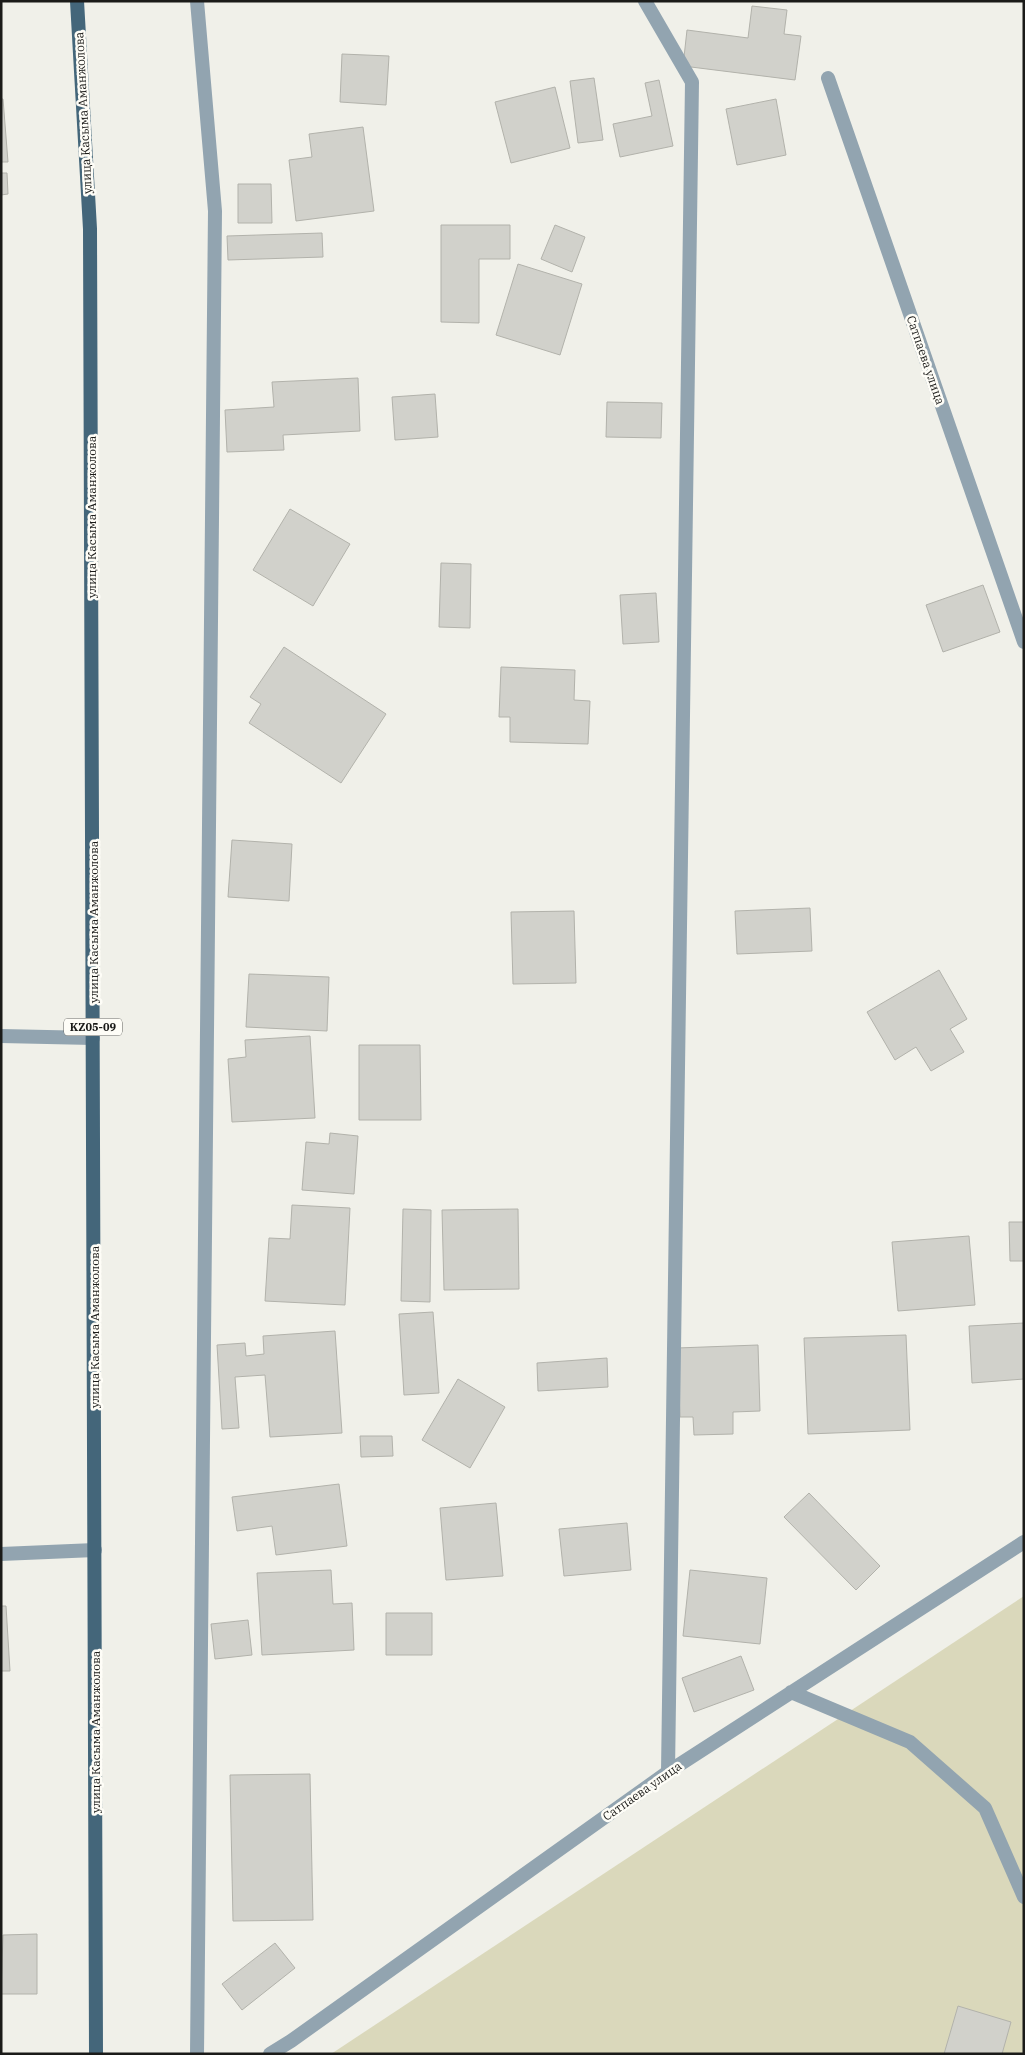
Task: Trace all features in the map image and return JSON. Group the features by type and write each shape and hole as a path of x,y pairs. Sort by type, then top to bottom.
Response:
{"main road":[{"name":"улица Касыма Аманжолова","path":"77,1 90,230 96,2054"}],"street":[{"path":"197,1 215,211 197,2054"},
{"path":"645,1 692,82 668,1772"},
{"name":"Сатпаева улица","path":"828,78 1024,642"},
{"path":"1,1036 93,1038"},
{"name":"Сатпаева улица","path":"270,2054 299,2036 668,1772 1024,1542"},
{"path":"1,1554 95,1550"},
{"path":"791,1692 910,1742 986,1808 1024,1897"}],"shaded area":[{"path":"1024,1596 1024,2054 331,2054"}],"building":[{"path":"752,6 787,10 784,34 801,36 795,80 683,66 687,30 748,38"},
{"path":"342,54 389,56 386,105 340,102"},
{"path":"594,78 603,140 578,143 570,81"},
{"path":"659,80 673,146 620,157 613,124 652,116 645,83"},
{"path":"555,87 570,148 511,163 495,102"},
{"path":"1,99 3,99 8,162 1,162"},
{"path":"776,99 786,155 737,165 726,109"},
{"path":"363,127 374,211 296,221 289,160 312,157 309,134"},
{"path":"1,173 7,173 8,194 1,195"},
{"path":"238,184 271,184 272,223 238,223"},
{"path":"441,225 510,225 510,259 479,259 479,323 441,322"},
{"path":"555,225 585,237 572,272 541,259"},
{"path":"322,233 323,257 228,260 227,236"},
{"path":"518,264 582,284 560,355 496,335"},
{"path":"358,378 360,431 283,435 284,450 227,452 225,410 274,407 272,382"},
{"path":"435,394 438,437 395,440 392,397"},
{"path":"607,402 662,403 661,438 606,437"},
{"path":"290,509 350,544 313,606 253,570"},
{"path":"441,563 471,564 470,628 439,627"},
{"path":"983,585 1000,632 943,652 926,605"},
{"path":"656,593 659,642 623,644 620,595"},
{"path":"284,647 386,714 341,783 249,723 261,704 250,697"},
{"path":"501,667 575,670 574,700 590,701 588,744 510,742 510,717 499,717"},
{"path":"232,840 292,844 289,901 228,897"},
{"path":"810,908 812,951 737,954 735,911"},
{"path":"574,911 576,983 513,984 511,912"},
{"path":"939,970 967,1019 950,1029 964,1052 931,1071 916,1047 895,1060 867,1012"},
{"path":"249,974 329,977 327,1031 246,1027"},
{"path":"310,1036 315,1118 232,1122 228,1059 246,1057 245,1040"},
{"path":"359,1045 420,1045 421,1120 359,1120"},
{"path":"330,1133 358,1136 354,1194 302,1190 306,1142 329,1144"},
{"path":"292,1205 350,1208 345,1305 265,1301 269,1238 290,1239"},
{"path":"403,1209 431,1210 430,1302 401,1301"},
{"path":"518,1209 519,1289 444,1290 442,1210"},
{"path":"1009,1222 1024,1222 1024,1261 1010,1261"},
{"path":"969,1236 975,1305 898,1311 892,1242"},
{"path":"433,1312 439,1393 404,1395 399,1314"},
{"path":"1024,1323 1024,1379 972,1383 969,1326"},
{"path":"335,1331 342,1433 270,1437 265,1375 235,1377 239,1428 222,1429 217,1345 245,1343 246,1356 264,1354 263,1336"},
{"path":"906,1335 910,1430 808,1434 804,1338"},
{"path":"758,1345 760,1411 733,1412 733,1434 694,1435 693,1417 680,1417 677,1348"},
{"path":"607,1358 608,1387 538,1391 537,1363"},
{"path":"458,1379 505,1407 470,1468 422,1440"},
{"path":"360,1436 392,1436 393,1456 361,1457"},
{"path":"339,1484 347,1546 276,1555 272,1526 237,1531 232,1497"},
{"path":"809,1493 880,1566 856,1590 784,1517"},
{"path":"496,1503 503,1576 446,1580 440,1508"},
{"path":"627,1523 631,1570 564,1576 559,1529"},
{"path":"331,1570 333,1604 352,1603 354,1650 262,1655 257,1573"},
{"path":"690,1570 767,1578 760,1644 683,1636"},
{"path":"1,1606 6,1606 10,1671 1,1671"},
{"path":"386,1613 432,1613 432,1655 386,1655"},
{"path":"248,1620 252,1655 215,1659 211,1624"},
{"path":"741,1656 754,1690 694,1712 682,1678"},
{"path":"310,1774 313,1920 233,1921 230,1775"},
{"path":"37,1934 37,1994 1,1994 3,1935"},
{"path":"275,1943 295,1968 242,2010 222,1984"},
{"path":"958,2006 1011,2022 1002,2054 944,2054"}]}
